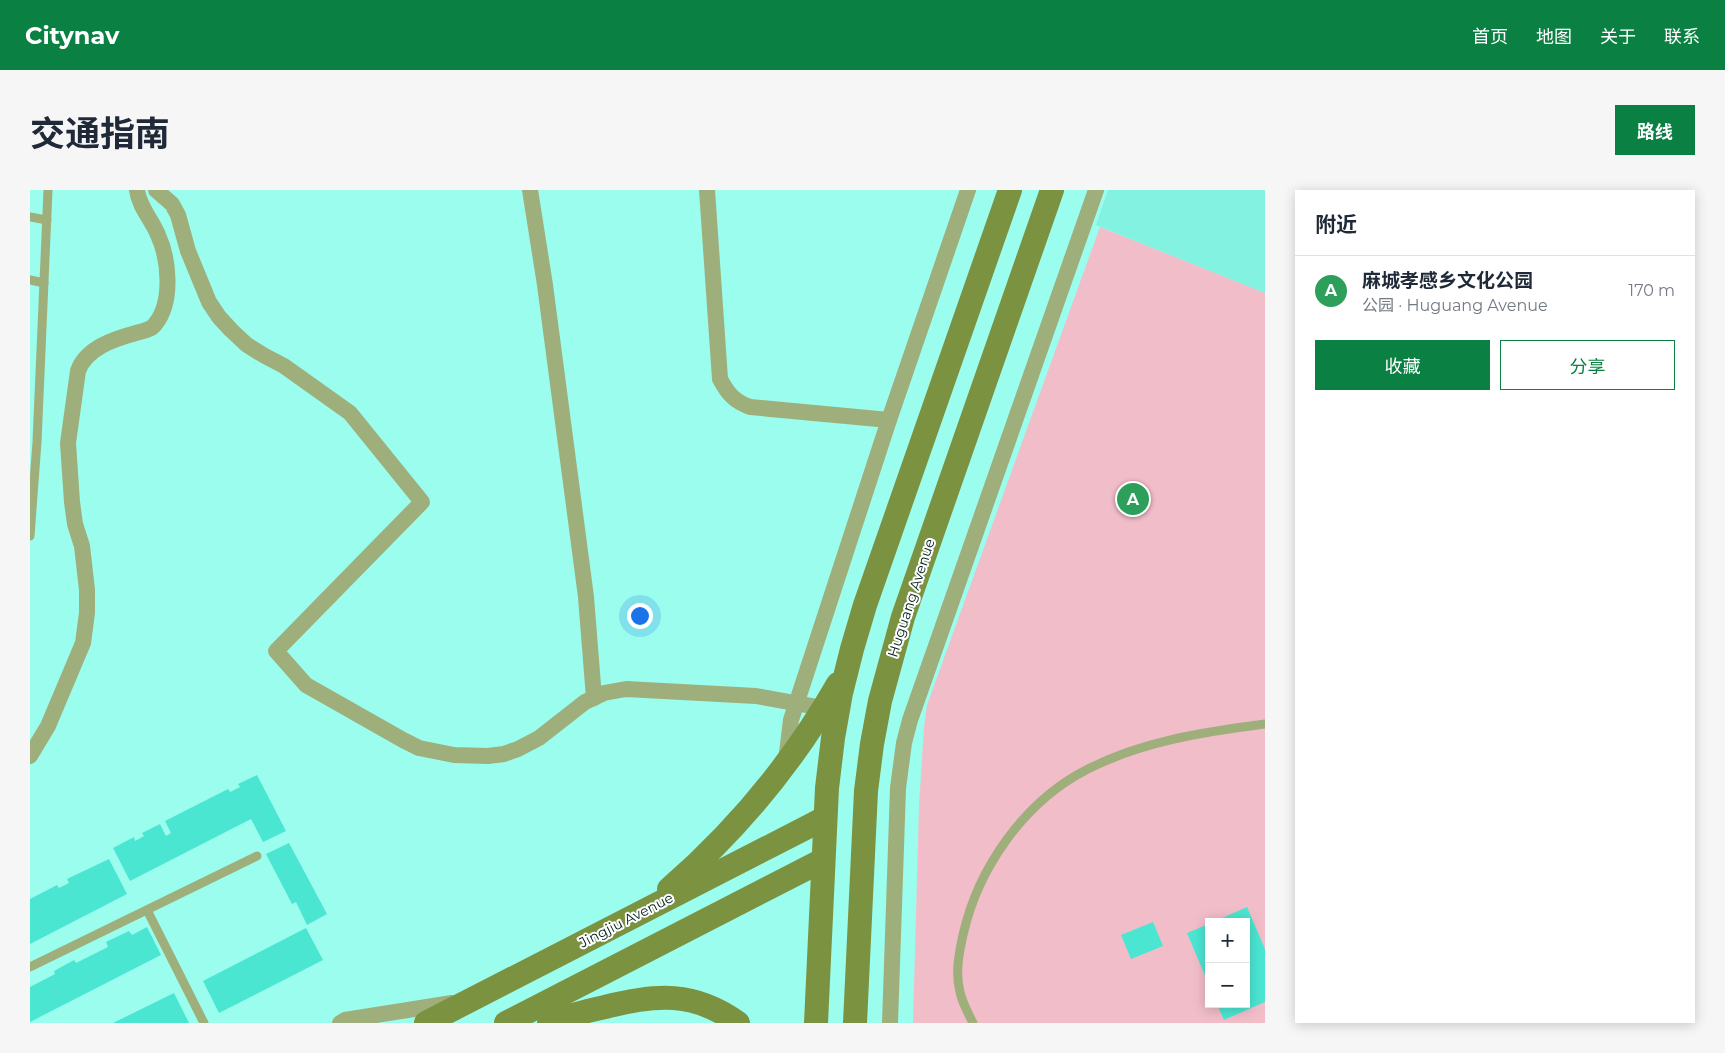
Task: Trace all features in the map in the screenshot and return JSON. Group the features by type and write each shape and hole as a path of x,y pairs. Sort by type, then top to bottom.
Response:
{"main road":[{"path":"816,1023 827,788 833,738 847,667 865,605 1010,190"},
{"name":"Huguang Avenue","path":"855,1023 866,791 880,701 903,617 1052,190"},
{"path":"635,916 689,871 746,813 786,761 823,708 847,667"},
{"name":"Jingjiu Avenue","path":"426,1023 825,818"},
{"path":"506,1023 823,860"},
{"path":"550,1023 569,1016 634,1000 663,997 693,1001 722,1012 738,1023"}],"street":[{"path":"30,756 48,726 82,643 88,613 82,546 75,524 72,502 68,443 78,371 85,357 98,348 119,338 150,329 156,324 165,303 168,278 166,256 158,234 143,208 137,190"},
{"path":"156,190 172,204 178,216 188,251 209,302 225,324 247,345 284,366 350,413 422,502 276,651 306,685 419,748 454,755 488,756 504,754 518,749 539,738 585,702 604,693 626,689 756,696 823,708"},
{"path":"530,190 547,295 586,597 594,698"},
{"path":"707,190 720,379 728,394 750,407 889,420"},
{"path":"786,761 791,720 796,703 889,420 968,190"},
{"path":"890,1023 898,788 904,743 910,720 1096,190"},
{"path":"340,1023 345,1020 469,1001"}],"lane":[{"path":"30,536 32,479 40,377 48,190"},
{"path":"30,217 47,220"},
{"path":"30,280 44,283"},
{"path":"30,375 40,377"},
{"path":"973,1023 960,992 958,972 959,952 968,914 977,890 988,869 1014,831 1029,814 1044,799 1086,770 1135,750 1187,735 1265,724"},
{"path":"30,967 257,856"},
{"path":"148,910 204,1023"}],"shaded area":[{"path":"1108,190 1265,190 1265,293 1096,225"},
{"path":"1100,227 1265,293 1265,1023 913,1023 919,806 927,705"}],"building":[{"path":"257,775 286,831 263,842 251,819 130,881 113,848 134,837 135,841 144,836 142,833 160,824 166,836 171,833 165,821 228,789 230,792 240,787 238,784"},
{"path":"289,843 327,914 307,925 296,902 292,904 266,854"},
{"path":"109,859 127,894 30,944 30,899 57,885 59,888 69,883 67,879"},
{"path":"1247,907 1265,949 1265,1002 1224,1020 1219,1008 1250,1008 1250,918 1222,918"},
{"path":"1153,922 1163,946 1131,959 1121,935"},
{"path":"1205,926 1205,976 1187,933"},
{"path":"147,927 161,955 30,1022 30,987 55,974 54,971 74,960 76,963 108,947 106,942 129,931 132,935"},
{"path":"306,928 323,960 219,1013 203,981"},
{"path":"174,993 189,1023 113,1023"}],"place":[{"name":"麻城孝感乡文化公园","path":"1133,499"}]}
